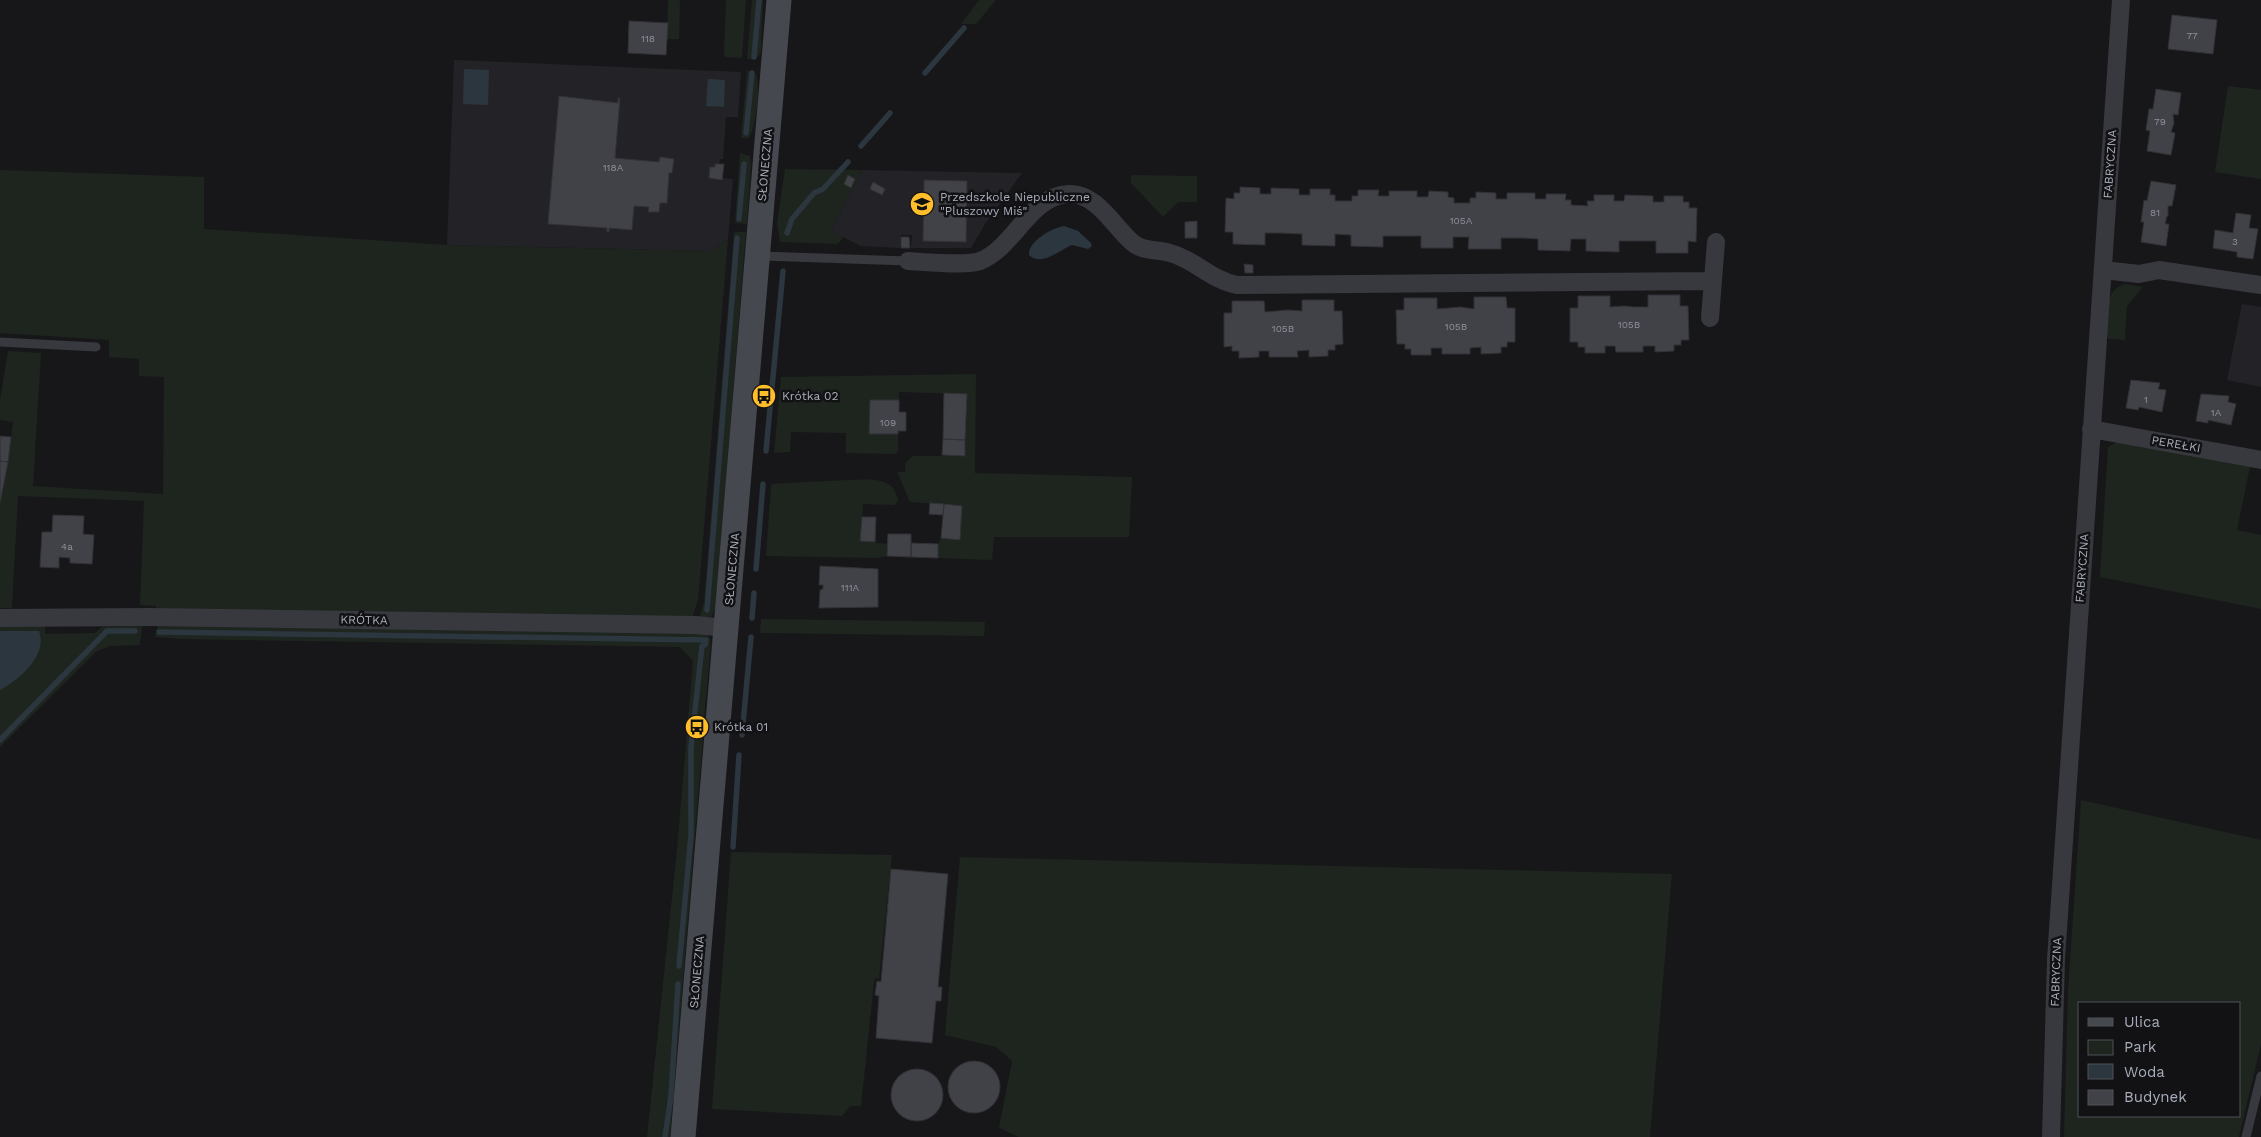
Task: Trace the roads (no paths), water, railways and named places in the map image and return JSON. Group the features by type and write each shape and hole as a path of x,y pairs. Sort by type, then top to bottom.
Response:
{"main road":[{"name":"SŁONECZNA","path":"683,1137 779,0"}],"street":[{"name":"FABRYCZNA","path":"2051,1137 2056,959 2121,0"},
{"path":"908,261 979,262 993,254 1040,207 1056,196 1070,194 1078,195 1092,202 1137,246 1181,256 1218,279 1237,285 1713,281"},
{"path":"1710,318 1716,242"},
{"path":"2103,270 2139,274 2159,270 2261,286"},
{"name":"PEREŁKI","path":"2092,429 2261,460"},
{"name":"KRÓTKA","path":"0,618 200,618 695,625 727,628"}],"lane":[{"path":"758,256 908,261"},
{"path":"0,342 96,348"},
{"path":"2246,1137 2261,1076"}],"water":[{"path":"464,69 489,70 488,105 463,104"},
{"path":"708,79 725,80 724,107 706,106"},
{"path":"1064,226 1078,231 1092,246 1088,249 1072,245 1050,256 1039,259 1029,255 1032,245 1036,240 1053,229"},
{"path":"0,631 39,631 41,640 36,658 30,666 8,686 0,690"}],"waterway":[{"path":"754,57 759,0"},
{"path":"925,73 964,28"},
{"path":"746,133 752,73"},
{"path":"861,146 890,113"},
{"path":"787,233 792,219 814,193 823,189 848,162"},
{"path":"739,219 744,164"},
{"path":"707,610 737,238"},
{"path":"766,451 783,271"},
{"path":"756,569 763,484"},
{"path":"752,618 754,593"},
{"path":"0,740 107,631 135,631"},
{"path":"159,632 706,640 705,645 702,646 691,747 691,835 679,966"},
{"path":"742,735 751,637"},
{"path":"733,847 739,755"},
{"path":"665,1137 671,1096 678,984"}],"place":[{"name":"Przedszkole Niepubliczne \"Pluszowy Miś\"","path":"922,204"},
{"name":"Krótka 02","path":"764,396"},
{"name":"Krótka 01","path":"697,727"}]}
